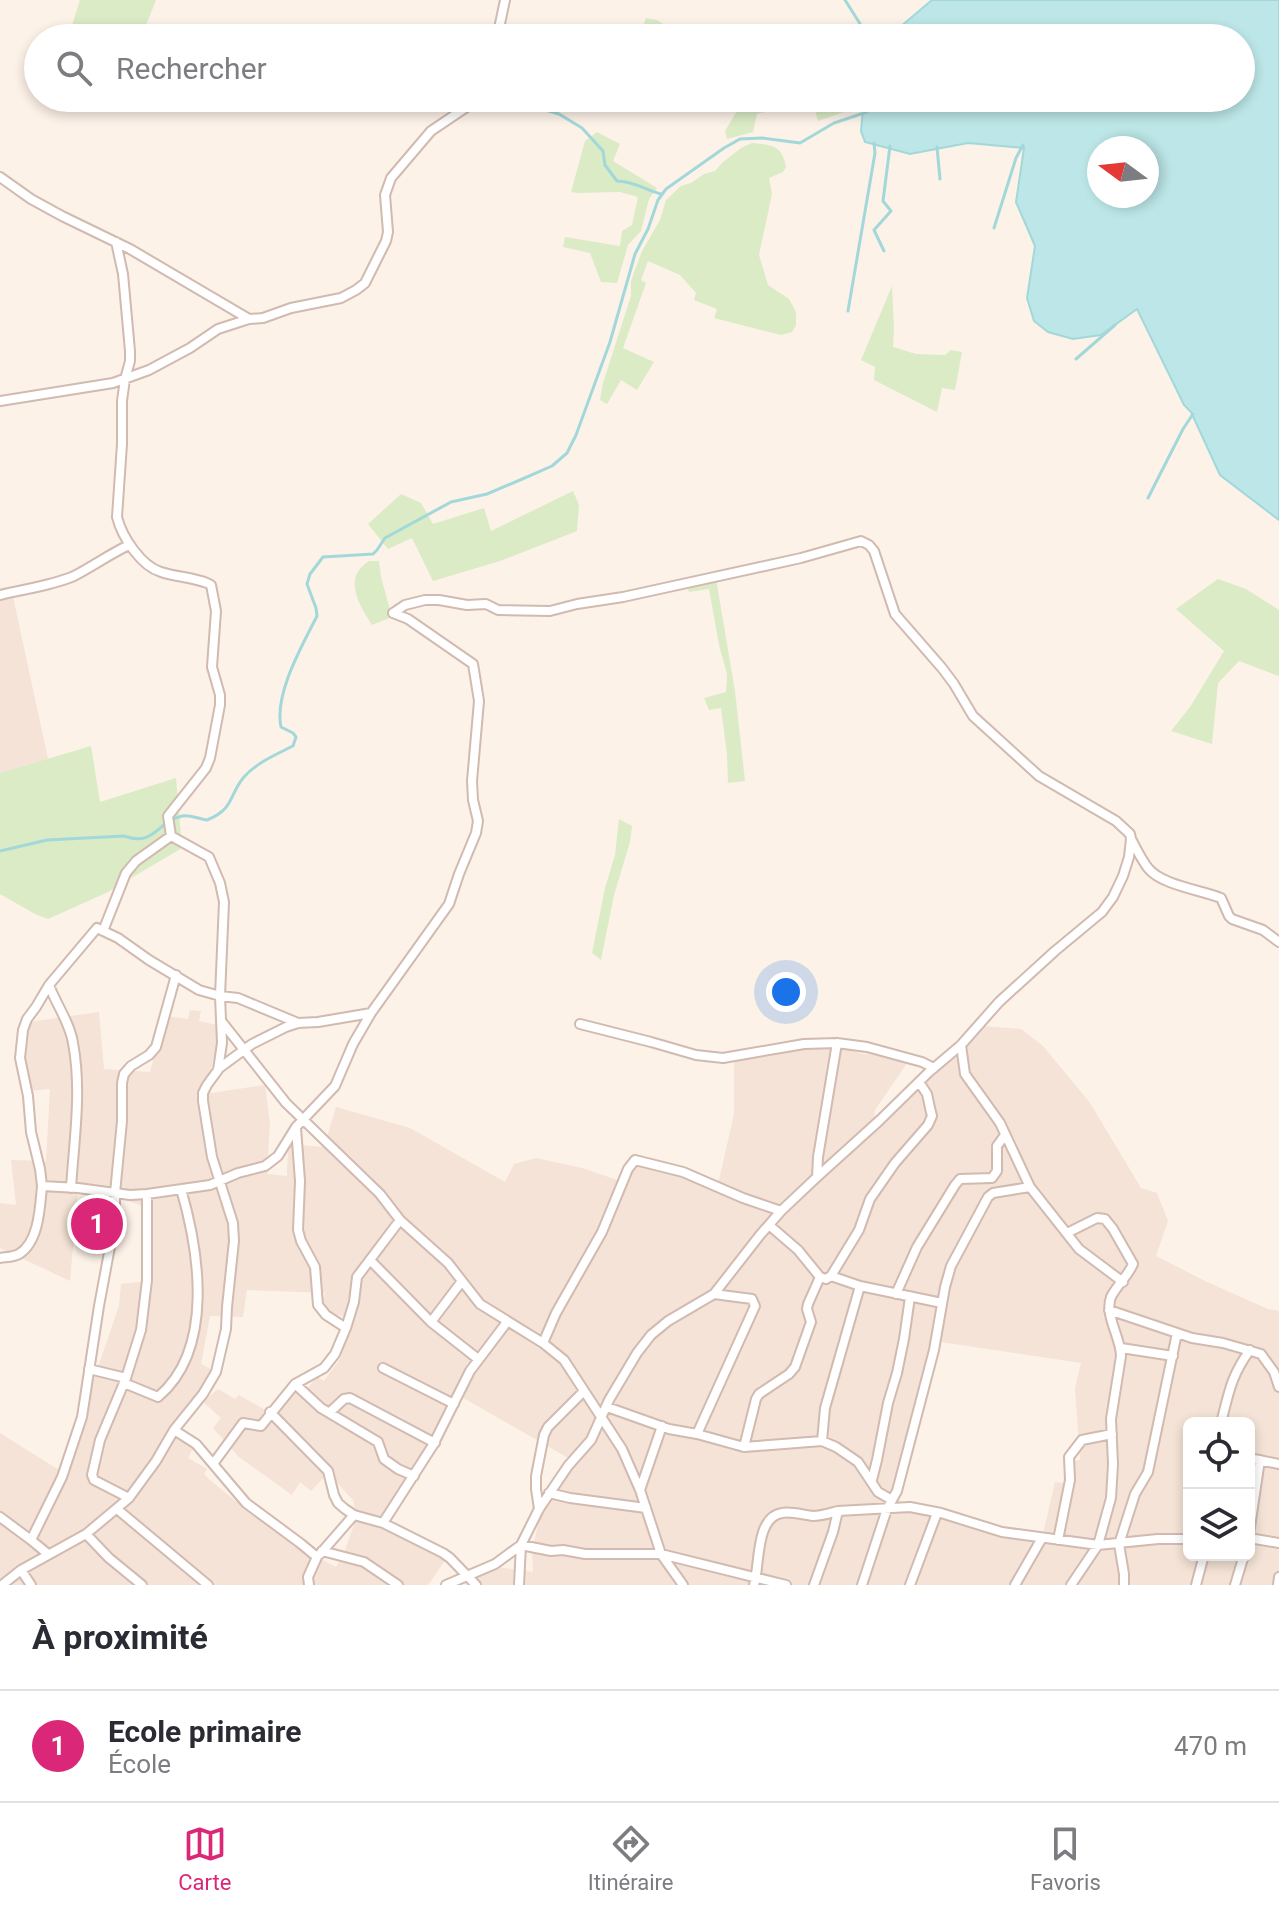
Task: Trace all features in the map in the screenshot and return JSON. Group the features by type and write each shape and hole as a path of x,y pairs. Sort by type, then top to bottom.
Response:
{"street":[{"path":"500,24 505,0"},
{"path":"0,401 113,383 149,370 218,329 291,308 341,298 365,283 380,256 388,232 385,195 391,178 431,131 459,112"},
{"path":"0,177 31,199 130,249 249,319"},
{"path":"116,242 130,337 130,361 122,401 119,526 129,545 154,569 211,585 216,611 212,667 220,705 210,758 206,768 168,816 171,836"},
{"path":"42,1186 147,1194 220,1182 272,1162 299,1124 335,1086 353,1044 371,1013 449,904 476,833 478,821 472,781 479,701 473,664 408,619 393,613 405,605 425,600 486,604 498,610 550,611 801,558 861,541 874,551 895,614 954,684 968,711 1039,776 1125,827 1155,875 1221,898 1232,919 1266,931 1279,942"},
{"path":"0,595 71,577 129,545"},
{"path":"103,931 126,873 136,861 171,836"},
{"path":"171,836 209,857 224,902 218,1070"},
{"path":"519,1585 521,1545 539,1509 568,1466 591,1440 625,1371 651,1335 668,1321 714,1294 781,1211 961,1045 999,1002 1102,912 1123,876 1131,839"},
{"path":"0,1258 24,1251 35,1233 42,1186 20,1058 23,1030 49,985 97,928 199,990 238,998 298,1023"},
{"path":"31,1540 62,1477 82,1417 115,1220 124,1074 156,1047 176,975"},
{"path":"49,985 70,1032 75,1058 78,1091 71,1188"},
{"path":"2,1583 86,1534 129,1498 216,1372 226,1329 234,1241 233,1223 212,1157 203,1101 207,1085 218,1070 252,1044 298,1023 371,1013"},
{"path":"222,1022 299,1124 380,1194 400,1220 448,1263 480,1304 543,1343 564,1360 622,1449 640,1490 661,1554 683,1585"},
{"path":"580,1024 711,1057 730,1057 804,1044 837,1043 867,1047 934,1068"},
{"path":"817,1177 837,1043"},
{"path":"961,1045 965,1074 1000,1123 1030,1187 1079,1249 1123,1282"},
{"path":"769,1225 798,1250 820,1277 826,1279 831,1276 859,1230 870,1199 895,1163 928,1125 932,1116 927,1094 919,1082"},
{"path":"299,1124 298,1230 315,1267 318,1305 326,1315 346,1328"},
{"path":"896,1294 917,1247 955,1185 960,1179 992,1178 995,1175 997,1146 1005,1135"},
{"path":"543,1343 556,1313 602,1232 631,1162 635,1160 683,1172 781,1211"},
{"path":"862,1585 889,1504 897,1491 930,1364 951,1266 988,1197 993,1193 1030,1187"},
{"path":"89,1369 125,1380 158,1397 169,1387 190,1348 196,1320 196,1263 181,1189"},
{"path":"129,1498 94,1480 92,1467 141,1330 146,1292 147,1194"},
{"path":"1067,1233 1097,1218 1105,1219 1133,1264 1110,1299 1109,1310 1121,1348 1112,1407 1111,1498 1098,1545 1071,1585"},
{"path":"213,1464 243,1423 259,1427 295,1384 324,1368 335,1354 354,1302 357,1277 400,1220"},
{"path":"370,1260 431,1322 478,1359"},
{"path":"831,1276 860,1286 942,1303"},
{"path":"744,1447 759,1394 795,1367 811,1322 808,1304 820,1277"},
{"path":"431,1322 462,1281"},
{"path":"822,1441 825,1408 860,1286"},
{"path":"697,1434 755,1306 752,1299 714,1294"},
{"path":"872,1480 899,1362 910,1297"},
{"path":"1109,1310 1192,1338 1261,1354 1268,1361 1279,1387"},
{"path":"383,1523 435,1443 470,1371 507,1322"},
{"path":"1124,1585 1119,1544 1135,1494 1148,1472 1177,1333"},
{"path":"1121,1348 1173,1356"},
{"path":"1222,1417 1237,1367 1250,1350"},
{"path":"383,1368 454,1404"},
{"path":"295,1384 313,1401 378,1442 384,1459 414,1476"},
{"path":"539,1509 536,1476 544,1435 548,1427 584,1391"},
{"path":"330,1412 344,1399 350,1398 435,1443"},
{"path":"607,1407 674,1431 744,1447 822,1441 858,1462 889,1504"},
{"path":"270,1412 328,1471 338,1503 354,1515 383,1523 450,1558 476,1585"},
{"path":"640,1490 662,1426"},
{"path":"174,1430 196,1444 246,1503 300,1543 320,1554 364,1562 398,1585"},
{"path":"1058,1540 1070,1480 1069,1457 1082,1440 1112,1434"},
{"path":"1255,1459 1279,1464"},
{"path":"1255,1495 1260,1460"},
{"path":"549,1493 646,1508"},
{"path":"755,1581 764,1528 781,1513 816,1516 889,1504 937,1513 1002,1532 1098,1545 1183,1539"},
{"path":"117,1509 208,1585"},
{"path":"814,1585 838,1511"},
{"path":"910,1585 937,1513"},
{"path":"311,1583 320,1554 354,1515"},
{"path":"0,1517 48,1554"},
{"path":"86,1534 142,1585"},
{"path":"1255,1537 1279,1543"},
{"path":"1015,1585 1042,1538"},
{"path":"446,1585 495,1564 521,1545 585,1554 661,1554 755,1581 786,1585"},
{"path":"1196,1585 1202,1561"},
{"path":"1235,1585 1242,1561"},
{"path":"21,1570 31,1585"},
{"path":"1278,1585 1279,1577"}],"shaded area":[{"path":"12,592 48,759 0,773 0,595"},
{"path":"190,1010 201,1011 199,1021 221,1026 205,1094 265,1085 270,1124 267,1174 287,1176 288,1144 324,1147 336,1107 410,1128 505,1182 514,1164 536,1158 582,1168 623,1182 638,1162 677,1171 717,1189 734,1114 734,1058 802,1047 835,1046 863,1054 897,1056 907,1063 875,1110 873,1128 982,1026 1021,1029 1043,1046 1090,1103 1141,1188 1157,1193 1168,1221 1156,1256 1207,1282 1279,1311 1279,1585 477,1585 474,1576 497,1567 533,1572 532,1552 541,1510 577,1463 460,1396 384,1527 446,1559 428,1585 0,1585 0,1433 62,1472 119,1306 121,1284 149,1281 145,1207 112,1195 78,1190 70,1281 0,1248 0,1203 16,1205 11,1160 46,1161 50,1089 29,1091 24,1068 25,1033 29,1022 99,1012 104,1069 150,1072 165,1016 188,1019","holes":["247,1290 325,1293 320,1309 352,1319 340,1359 324,1381 317,1377 303,1394 296,1388 274,1415 239,1395 235,1399 218,1389 203,1402 221,1418 213,1428 239,1457 292,1495 300,1482 311,1491 328,1473 353,1500 357,1516 336,1567 248,1511 211,1481 204,1474 207,1469 188,1458 194,1446 174,1432 216,1372 201,1364 210,1316 243,1317","934,1341 1081,1363 1075,1388 1080,1460 1070,1461 1070,1484 1055,1482 1042,1538 910,1507 897,1499"]}],"green space":[{"path":"80,0 156,0 147,24 72,24"},
{"path":"646,18 663,24 644,24"},
{"path":"736,112 764,112 757,114 753,132 727,139 725,131"},
{"path":"816,112 844,112 818,121"},
{"path":"597,132 620,144 613,161 657,188 649,199 641,231 628,245 617,283 601,282 590,253 563,247 565,237 620,246 622,231 632,225 638,197 620,192 571,192 585,141"},
{"path":"752,143 779,150 786,167 783,172 769,178 772,194 759,255 768,285 789,299 796,312 796,325 792,332 781,335 714,318 717,309 694,300 696,293 680,275 648,261 641,280 646,283 623,348 654,362 637,390 621,380 607,404 600,400 631,296 631,281 642,251 660,220 666,200 681,186 715,171 741,148"},
{"path":"892,286 893,347 916,354 945,355 951,350 962,352 955,390 942,388 937,412 874,380 875,367 861,360"},
{"path":"573,491 579,505 577,531 500,561 433,581 412,538 388,549 368,524 401,494 421,503 433,524 484,508 491,531"},
{"path":"369,561 379,561 392,617 372,625 358,600 355,583 356,575"},
{"path":"716,579 735,691 745,781 728,783 721,708 709,710 704,698 726,692 727,674 709,589 689,592 687,585"},
{"path":"1218,579 1246,589 1279,610 1279,676 1239,661 1218,683 1212,744 1171,731 1190,707 1224,651 1176,609"},
{"path":"91,746 100,802 176,778 182,848 106,893 48,919 0,894 0,773"},
{"path":"619,819 632,826 630,842 614,895 601,960 592,953 615,855"}],"water":[{"path":"932,0 1279,0 1279,520 1220,475 1137,309 1101,335 1073,339 1048,332 1034,321 1027,298 1035,246 1016,202 1024,148 968,143 910,154 865,142 861,131 863,112 1255,112 1255,24 904,24"}],"waterway":[{"path":"845,0 860,24"},
{"path":"552,112 582,128 603,151 605,165 617,181 661,194"},
{"path":"0,851 47,840 142,838 173,819 191,816 207,820 222,811 249,772 293,746 296,737 281,727 282,700 291,670 317,616 307,584 310,574 323,557 373,554 385,538 451,502 487,494 552,466 567,453 576,435 610,342 635,254 658,200 666,189 740,139 762,138 800,143 834,123 867,112"},
{"path":"848,311 875,153 874,143"},
{"path":"994,228 1023,145"},
{"path":"884,251 874,230 891,211 883,201 890,146"},
{"path":"937,147 940,179"},
{"path":"1076,359 1115,325"},
{"path":"1148,498 1193,414"}],"place":[{"name":"Ecole primaire","path":"97,1224"}]}
